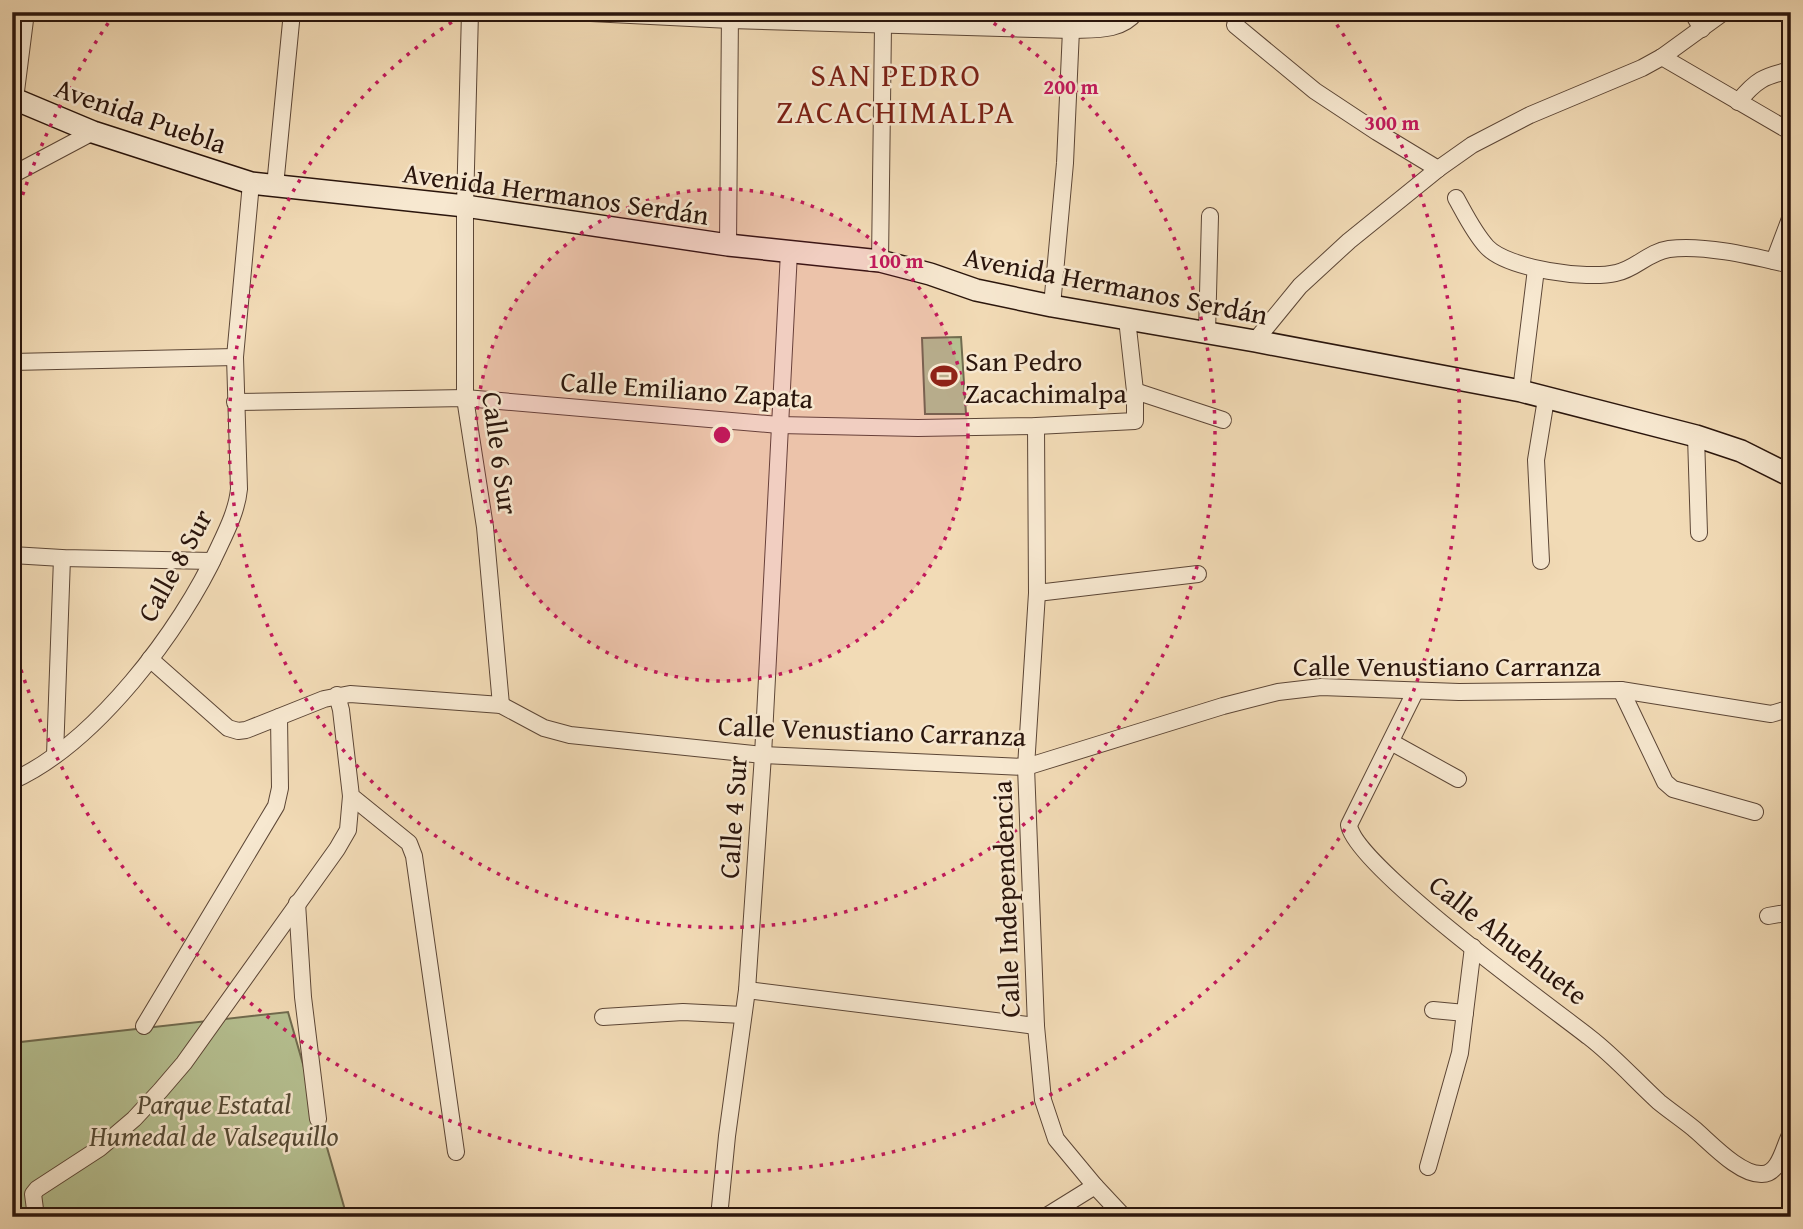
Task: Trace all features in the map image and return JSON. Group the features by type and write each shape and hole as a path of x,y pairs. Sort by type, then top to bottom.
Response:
{"street":[{"path":"13,99 26,12"},
{"path":"275,186 292,12"},
{"name":"Calle 6 Sur","path":"470,12 465,206 465,398 485,527 501,705"},
{"path":"571,12 730,16 883,25 964,19 1071,30 1110,28 1125,23 1136,12"},
{"path":"1692,12 1702,29"},
{"path":"1255,341 1300,286 1349,241 1472,145 1503,128 1642,68 1662,57 1724,12"},
{"path":"728,245 730,16"},
{"path":"880,261 883,25"},
{"path":"1235,25 1315,91 1438,169"},
{"path":"1052,306 1065,163 1071,30"},
{"path":"1662,57 1791,132"},
{"path":"1738,102 1758,80 1791,70"},
{"name":"Avenida Puebla","path":"13,99 93,132 251,183"},
{"path":"12,175 93,132"},
{"name":"Avenida Hermanos Serdán","path":"251,183 465,206 728,245 880,261 976,290 1052,306 1521,391 1696,436 1741,451 1791,476"},
{"name":"Calle 8 Sur","path":"12,781 55,755 95,720 150,659 200,586 238,501 235,358 251,183"},
{"path":"1456,198 1488,248 1499,257 1536,269 1578,275 1617,273 1632,267 1656,251 1673,248 1729,252 1783,263 1791,216"},
{"path":"1207,333 1210,216"},
{"name":"Calle 4 Sur","path":"719,1217 747,990 763,755 789,252"},
{"path":"1521,391 1536,269"},
{"path":"1127,319 1135,391 1223,420"},
{"path":"12,362 235,358"},
{"name":"Calle Emiliano Zapata","path":"235,402 465,398 779,425 918,428 1135,421 1135,391"},
{"path":"1541,561 1536,460 1546,398"},
{"name":"Calle Independencia","path":"1037,426 1037,593 1026,767 1037,1026 1043,1100 1056,1139 1124,1217"},
{"path":"1696,436 1699,533"},
{"path":"12,555 212,561"},
{"path":"55,755 62,558"},
{"path":"1037,593 1198,574"},
{"name":"Calle Venustiano Carranza","path":"150,659 228,728 239,731 337,695 350,694 501,705 555,732 763,755 1026,767 1199,713 1278,692 1321,687 1415,692 1621,690 1771,714 1791,708"},
{"path":"1621,690 1665,782 1672,789 1755,812"},
{"name":"Calle Ahuehuete","path":"1415,692 1352,817 1350,831 1364,850 1419,904 1611,1054 1660,1103 1729,1160 1753,1172 1764,1174 1776,1166 1791,1133"},
{"path":"36,1217 33,1194 100,1148 146,1107 184,1063 348,830 351,796 337,695"},
{"path":"144,1026 276,806 280,788 279,717"},
{"path":"1391,742 1458,779"},
{"path":"351,796 409,844 414,856 456,1152"},
{"path":"297,903 303,997 318,1119"},
{"path":"1768,916 1791,912"},
{"path":"1428,1167 1460,1052 1473,947"},
{"path":"747,990 1037,1026"},
{"path":"1433,1010 1465,1013"},
{"path":"603,1017 692,1012 743,1015"},
{"path":"1045,1217 1095,1186"}],"green space":[{"name":"San Pedro Zacachimalpa","path":"961,337 966,414 925,414 922,338"},
{"name":"Parque Estatal Humedal de Valsequillo","path":"288,1012 347,1217 12,1217 12,1043"}],"place":[{"name":"San Pedro Zacachimalpa","path":"944,376"}],"district":[{"name":"SAN PEDRO ZACACHIMALPA","path":"896,92"}]}
